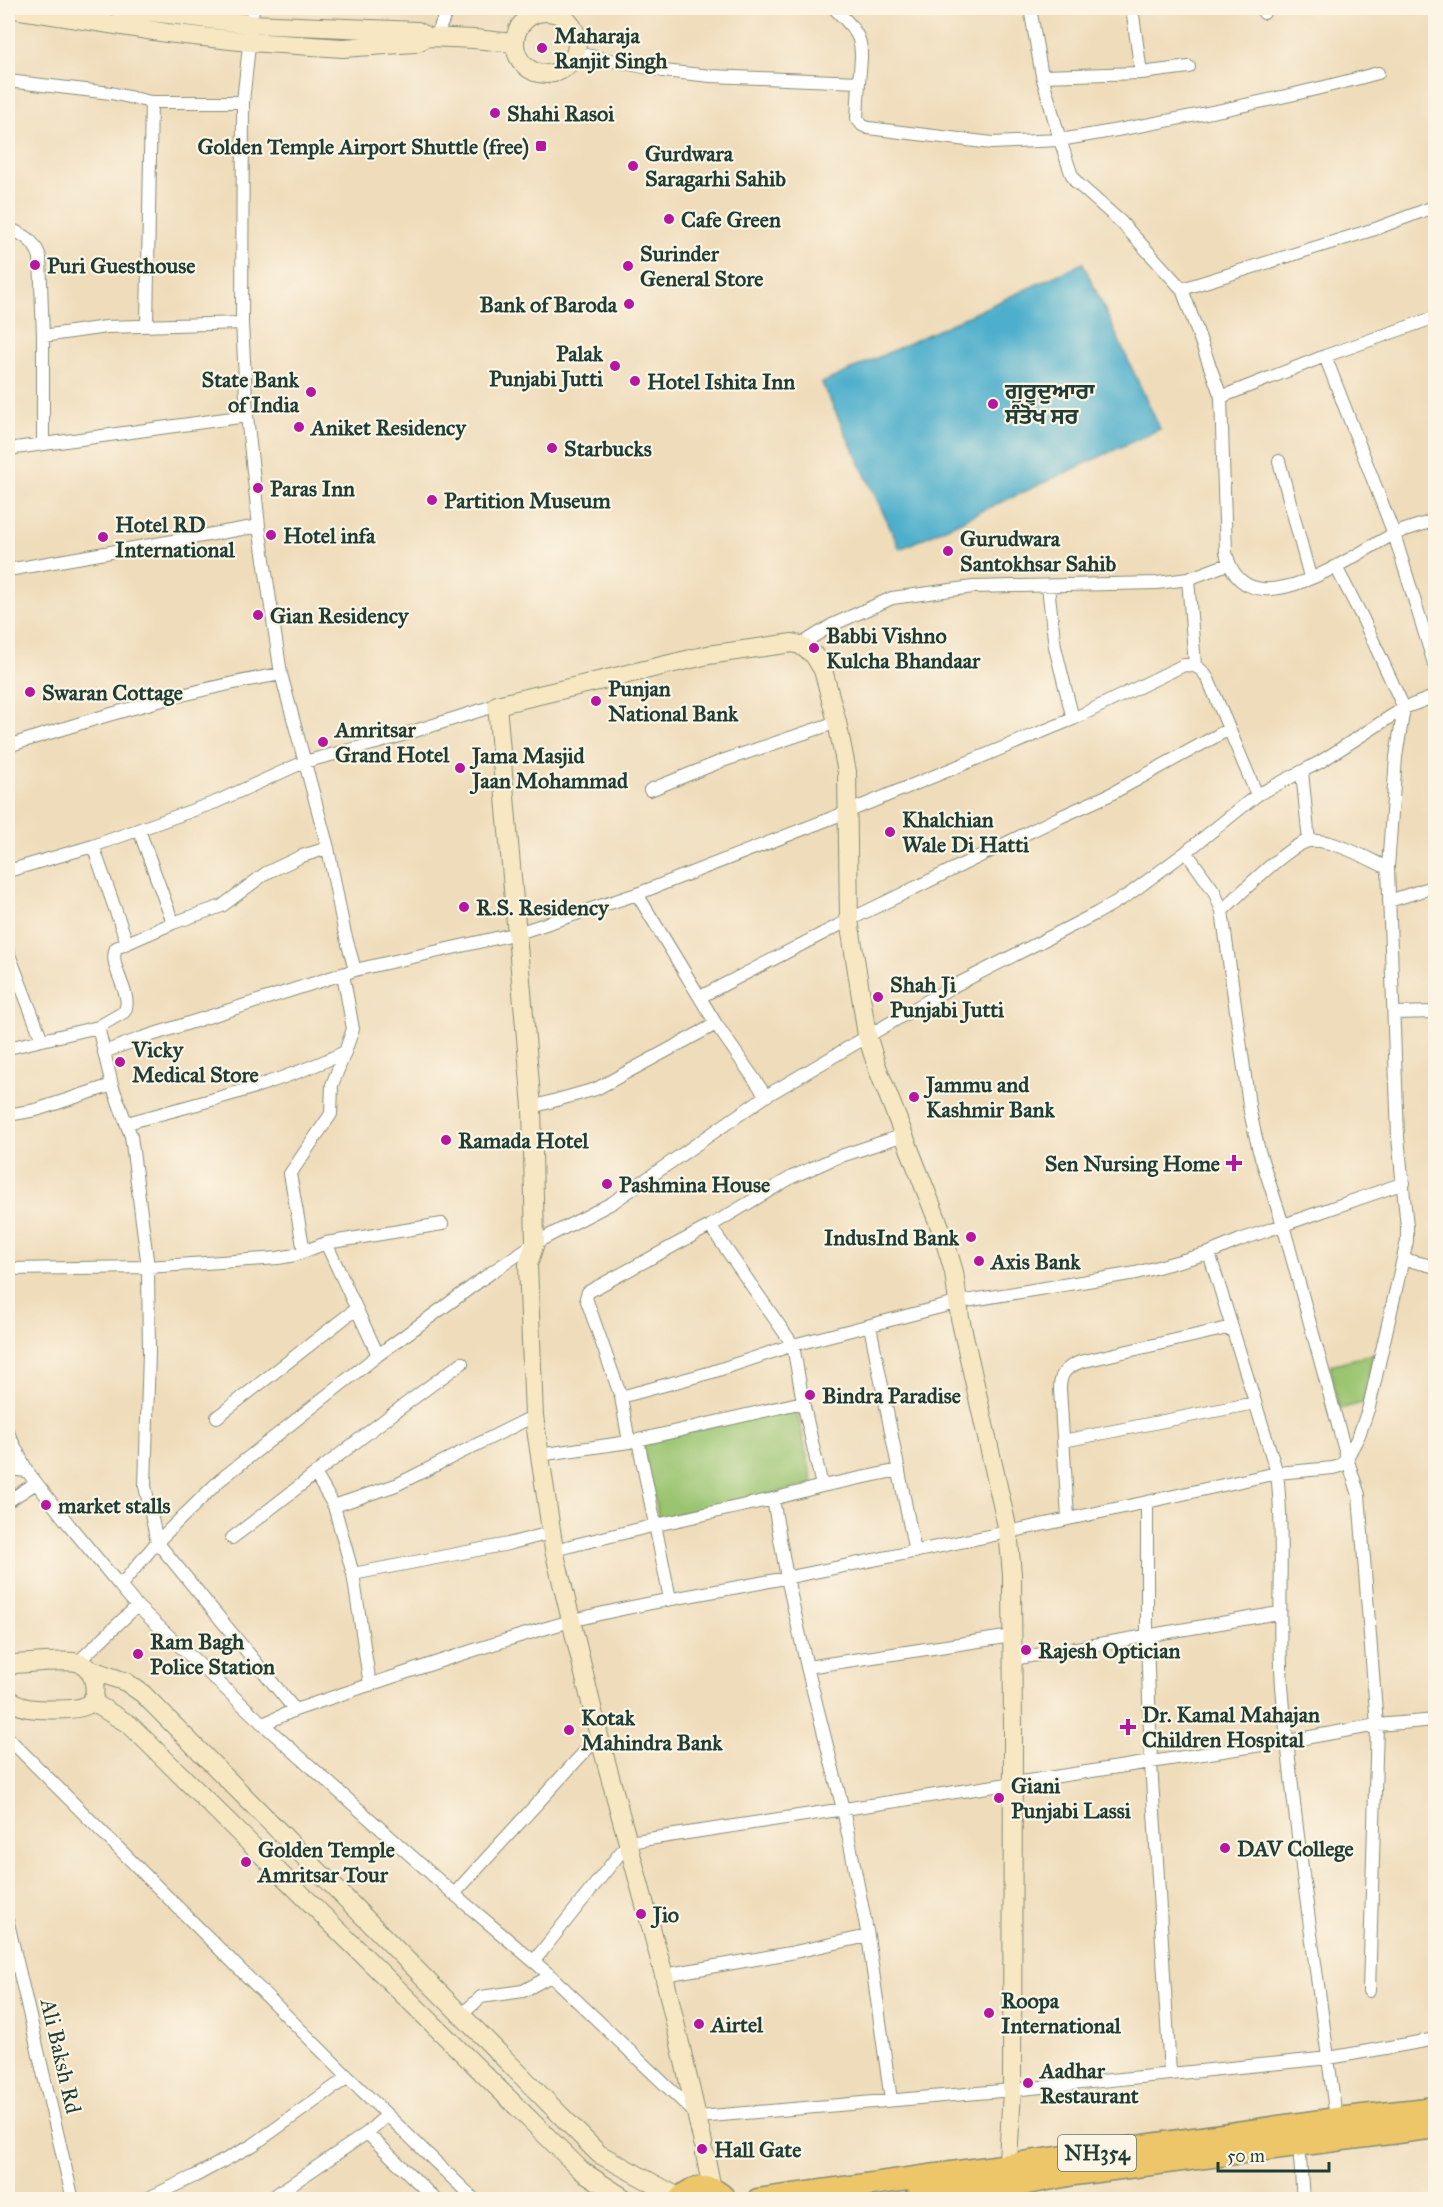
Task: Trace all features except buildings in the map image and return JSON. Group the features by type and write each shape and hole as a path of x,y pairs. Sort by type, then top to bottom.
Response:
{"highway":[{"name":"NH354","path":"758,2199 1007,2184 1336,2119 1436,2108"},
{"name":"NH354","path":"915,2199 1074,2174 1436,2127"},
{"path":"680,2199 694,2188 719,2194"}],"street":[{"path":"8,8 168,33 251,24"},
{"path":"118,8 251,24 343,48 415,43 432,38 514,43"},
{"path":"432,38 448,8"},
{"path":"834,8 854,28 862,44 857,118 862,125 868,128 992,143 1060,140 1253,105 1378,73"},
{"path":"1030,8 1042,76 1071,173 1076,182 1121,222 1182,289 1221,397 1225,533 1228,564 1236,575 1246,585 1258,590 1283,588 1336,567 1394,534 1436,520"},
{"path":"1132,8 1141,73"},
{"path":"547,12 557,14 572,25 576,34 576,53 564,70 543,75 528,69 520,62 514,43 521,24 528,17 547,12"},
{"path":"251,24 243,102 242,323 259,526 281,674 328,848 344,930 353,1029 332,1085 331,1114 290,1174 304,1251"},
{"path":"576,53 663,71 711,76 859,82"},
{"path":"1042,76 1141,73 1189,67"},
{"path":"8,81 111,93 151,102 243,102"},
{"path":"147,324 151,102"},
{"path":"1182,289 1375,229 1436,206"},
{"path":"8,229 25,235 36,246 40,257 43,443"},
{"path":"1221,397 1325,356 1436,317"},
{"path":"43,336 147,324 242,323"},
{"path":"1325,356 1394,534 1436,670"},
{"path":"8,449 248,416"},
{"path":"1279,461 1310,578"},
{"path":"8,570 259,526"},
{"path":"800,645 832,625 892,598 973,586 1048,587 1157,584 1188,579 1228,564"},
{"path":"263,1724 295,1710 461,1654 572,1621 670,1599 915,1552 1276,1473 1340,1466 1359,1435 1369,1407 1403,1259 1407,1227 1398,1137 1388,868 1396,756 1404,708 1336,567"},
{"path":"1188,579 1195,665"},
{"path":"1048,587 1055,647 1073,719"},
{"path":"8,872 93,846 216,802 304,762 380,742 497,705 708,655 792,643 800,645 814,655 822,670 837,722 847,772 849,920 867,1035 877,1067 942,1232 954,1272 960,1302 960,1317 1008,1530 1012,1574 1013,1659 1012,2090 1007,2184"},
{"path":"105,1052 349,972 518,933 637,894 847,812 1073,719 1184,665 1195,665 1208,679 1257,795"},
{"path":"8,746 108,714 215,686 281,674"},
{"path":"120,1586 157,1542 220,1480 378,1355 492,1272 535,1243 612,1203 766,1096 867,1035 948,989 1097,913 1149,881 1257,795 1320,762 1404,708 1436,696"},
{"path":"497,705 532,1107 535,1243 528,1264 534,1416 539,1455 552,1541 599,1736 664,1975 699,2117 704,2149 719,2194"},
{"path":"650,790 722,761 837,722"},
{"path":"700,997 849,920 1109,795 1229,729"},
{"path":"1302,771 1308,841"},
{"path":"139,830 173,923"},
{"path":"1222,911 1290,851 1308,841 1339,846 1388,868"},
{"path":"93,846 127,943"},
{"path":"8,1048 98,1027 124,1012 127,1007 114,954 116,948 173,923 205,914 222,906 266,873 302,856 328,848"},
{"path":"1186,852 1214,891 1222,911 1250,1112 1259,1151 1283,1225 1359,1495 1377,1725 1369,1991"},
{"path":"1389,901 1436,886"},
{"path":"637,894 716,1024 766,1096"},
{"path":"8,952 42,1040"},
{"path":"1394,1012 1436,1012"},
{"path":"532,1107 596,1089 716,1024"},
{"path":"98,1027 112,1085 127,1123 134,1154 148,1267 149,1352 145,1486 157,1542 295,1710"},
{"path":"127,1123 310,1069 345,1052"},
{"path":"8,1115 36,1110 112,1085"},
{"path":"670,1599 656,1525 621,1397 586,1295 590,1290 710,1226 792,1177 835,1158 904,1135"},
{"path":"621,1397 712,1372 793,1345 960,1302 1137,1274 1209,1253 1404,1183"},
{"path":"8,1269 148,1267 278,1258 326,1243 442,1224"},
{"path":"710,1226 793,1345 822,1486"},
{"path":"326,1243 378,1355"},
{"path":"1209,1253 1276,1473 1279,1499 1279,1613 1282,1685 1304,1889 1336,2119"},
{"path":"1403,1259 1436,1267"},
{"path":"217,1417 356,1309"},
{"path":"870,1326 915,1552"},
{"path":"1068,1518 1060,1379 1063,1371 1072,1365 1232,1327"},
{"path":"232,1538 316,1475 412,1398 462,1363"},
{"path":"539,1455 633,1441 803,1402"},
{"path":"1063,1441 1255,1403"},
{"path":"334,1506 396,1485 534,1416"},
{"path":"8,1433 27,1471 70,1527 137,1606 263,1724 454,1894 534,1961 699,2117 1012,2090 1329,2058 1436,2039"},
{"path":"8,1468 27,1471"},
{"path":"353,1574 508,1544 552,1541 656,1525 899,1470"},
{"path":"316,1475 334,1506 353,1574 370,1685"},
{"path":"8,1501 36,1483"},
{"path":"773,1500 787,1578 843,1809 868,1936 891,2100"},
{"path":"1147,1502 1147,1637 1151,1762 1170,2073"},
{"path":"84,1665 137,1606"},
{"path":"1013,1659 1279,1613"},
{"path":"807,1667 1012,1636"},
{"path":"10,1661 84,1665 126,1682 142,1694 599,2154 680,2199"},
{"path":"8,1698 28,1708 77,1709 88,1705 92,1701 95,1684 84,1665"},
{"path":"92,1701 130,1725 582,2171 627,2199"},
{"path":"534,1961 629,1842 1288,1741 1377,1725 1436,1720"},
{"path":"454,1894 599,1736"},
{"path":"8,1738 348,2077 475,2199"},
{"name":"Ali Baksh Rd","path":"8,1923 73,2199"},
{"path":"664,1975 790,1953 868,1936"},
{"path":"460,2016 481,1998 523,1991 551,1977"},
{"path":"144,2199 254,2145 348,2077"},
{"path":"272,2199 367,2133 387,2115"},
{"path":"367,2133 436,2199"},
{"path":"1299,2144 1303,2199"}],"green space":[{"path":"1373,1354 1363,1403 1339,1409 1330,1365"},
{"path":"796,1407 813,1484 659,1519 642,1442"}],"water":[{"name":"ਗੁਰੂਦੁਆਰਾ ਸੰਤੋਖ ਸਰ","path":"1083,263 1160,429 900,549 822,383"}],"place":[{"name":"Maharaja Ranjit Singh","path":"542,48"},
{"name":"Shahi Rasoi","path":"495,113"},
{"name":"Golden Temple Airport Shuttle (free)","path":"541,146"},
{"name":"Gurdwara Saragarhi Sahib","path":"633,166"},
{"name":"Cafe Green","path":"669,219"},
{"name":"Puri Guesthouse","path":"35,265"},
{"name":"Surinder General Store","path":"628,266"},
{"name":"Bank of Baroda","path":"629,304"},
{"name":"Palak Punjabi Jutti","path":"615,366"},
{"name":"Hotel Ishita Inn","path":"635,381"},
{"name":"State Bank of India","path":"311,392"},
{"name":"ਗੁਰੂਦੁਆਰਾ ਸੰਤੋਖ ਸਰ","path":"993,404"},
{"name":"Aniket Residency","path":"299,427"},
{"name":"Starbucks","path":"552,448"},
{"name":"Paras Inn","path":"258,488"},
{"name":"Partition Museum","path":"432,500"},
{"name":"Hotel infa","path":"271,535"},
{"name":"Hotel RD International","path":"103,537"},
{"name":"Gurudwara Santokhsar Sahib","path":"948,551"},
{"name":"Gian Residency","path":"258,615"},
{"name":"Babbi Vishno Kulcha Bhandaar","path":"814,648"},
{"name":"Swaran Cottage","path":"30,692"},
{"name":"Punjan National Bank","path":"596,701"},
{"name":"Amritsar Grand Hotel","path":"323,742"},
{"name":"Jama Masjid Jaan Mohammad","path":"460,768"},
{"name":"Khalchian Wale Di Hatti","path":"890,832"},
{"name":"R.S. Residency","path":"464,907"},
{"name":"Shah Ji Punjabi Jutti","path":"878,997"},
{"name":"Vicky Medical Store","path":"120,1062"},
{"name":"Jammu and Kashmir Bank","path":"914,1097"},
{"name":"Ramada Hotel","path":"446,1140"},
{"name":"Sen Nursing Home","path":"1234,1163"},
{"name":"Pashmina House","path":"607,1184"},
{"name":"IndusInd Bank","path":"971,1237"},
{"name":"Axis Bank","path":"979,1261"},
{"name":"Bindra Paradise","path":"810,1395"},
{"name":"market stalls","path":"46,1505"},
{"name":"Rajesh Optician","path":"1026,1650"},
{"name":"Ram Bagh Police Station","path":"138,1654"},
{"name":"Dr. Kamal Mahajan Children Hospital","path":"1128,1727"},
{"name":"Kotak Mahindra Bank","path":"569,1730"},
{"name":"Giani Punjabi Lassi","path":"999,1798"},
{"name":"DAV College","path":"1225,1848"},
{"name":"Golden Temple Amritsar Tour","path":"246,1862"},
{"name":"Jio","path":"641,1914"},
{"name":"Roopa International","path":"989,2013"},
{"name":"Airtel","path":"699,2024"},
{"name":"Aadhar Restaurant","path":"1028,2083"},
{"name":"Hall Gate","path":"702,2149"}]}
